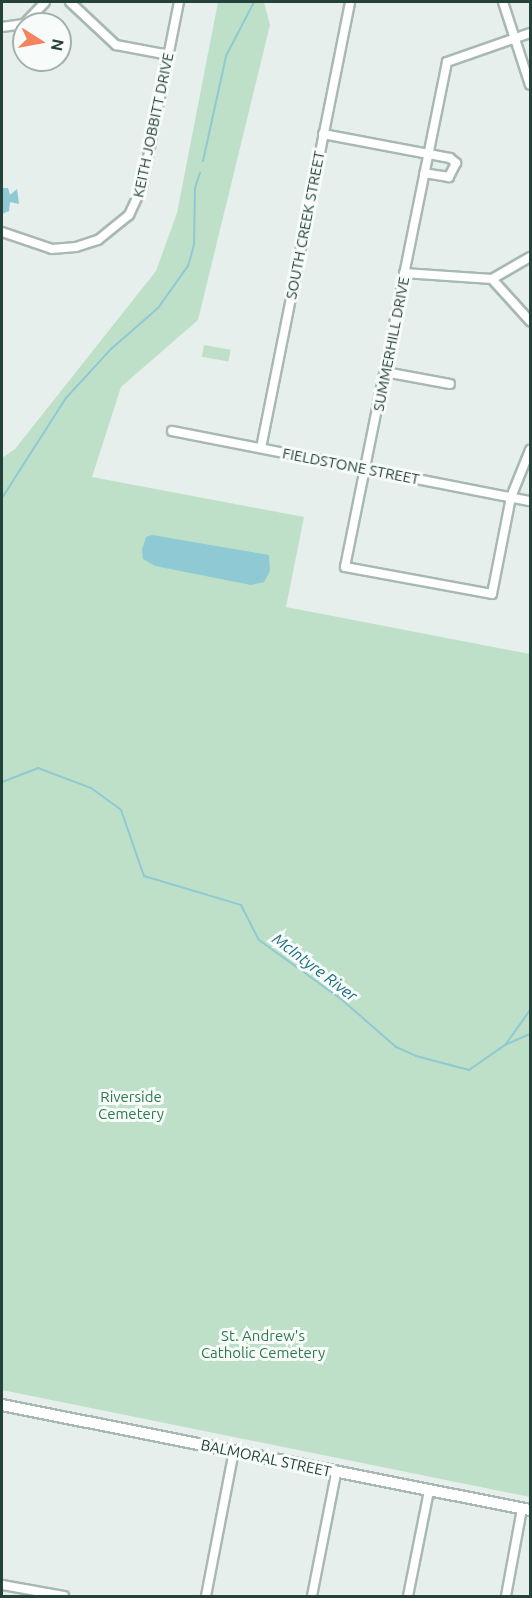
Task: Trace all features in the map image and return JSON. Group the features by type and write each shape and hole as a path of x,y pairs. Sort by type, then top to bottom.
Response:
{"main road":[{"name":"BALMORAL STREET","path":"2,1405 234,1451 336,1474 526,1510"}],"street":[{"path":"70,2 116,45 168,55"},
{"name":"KEITH JOBBITT DRIVE","path":"2,232 45,247 75,247 98,240 129,215 142,187 179,2"},
{"name":"SOUTH CREEK STREET","path":"261,448 350,2"},
{"path":"503,2 531,85"},
{"name":"SUMMERHILL DRIVE","path":"511,497 492,594 345,567 447,62 531,33"},
{"path":"323,134 453,159 456,167 449,177 424,173"},
{"path":"404,273 492,279 531,257"},
{"path":"492,279 531,321"},
{"path":"385,372 450,384"},
{"name":"FIELDSTONE STREET","path":"172,431 531,501"},
{"path":"511,497 531,450"},
{"path":"206,1596 234,1451"},
{"path":"312,1596 336,1474"},
{"path":"408,1596 429,1491"},
{"path":"506,1596 526,1510"},
{"path":"2,1585 64,1596"}],"green space":[{"path":"218,2 264,2 270,25 198,320 121,387 92,477 304,517 286,607 530,654 530,1497 2,1390 2,458 15,449 156,271 177,213"},
{"path":"204,345 231,350 229,362 202,357"}],"water":[{"path":"2,188 8,188 10,195 17,189 19,204 10,202 9,211 2,214"},
{"path":"152,535 269,555 270,571 264,582 251,585 155,566 143,559 142,550 146,537"}],"waterway":[{"path":"203,161 226,56 254,2"},
{"path":"2,498 66,398 111,349 158,308 188,266 194,245 195,188 200,173"},
{"name":"McIntyre River","path":"2,782 38,768 91,788 121,810 144,876 241,905 259,940 341,999 396,1047 416,1056 469,1070 505,1045 530,1034"},
{"path":"506,1044 530,1010"}],"park label":[{"name":"Riverside Cemetery","path":"131,1104"},
{"name":"St. Andrew's Catholic Cemetery","path":"263,1344"}]}
